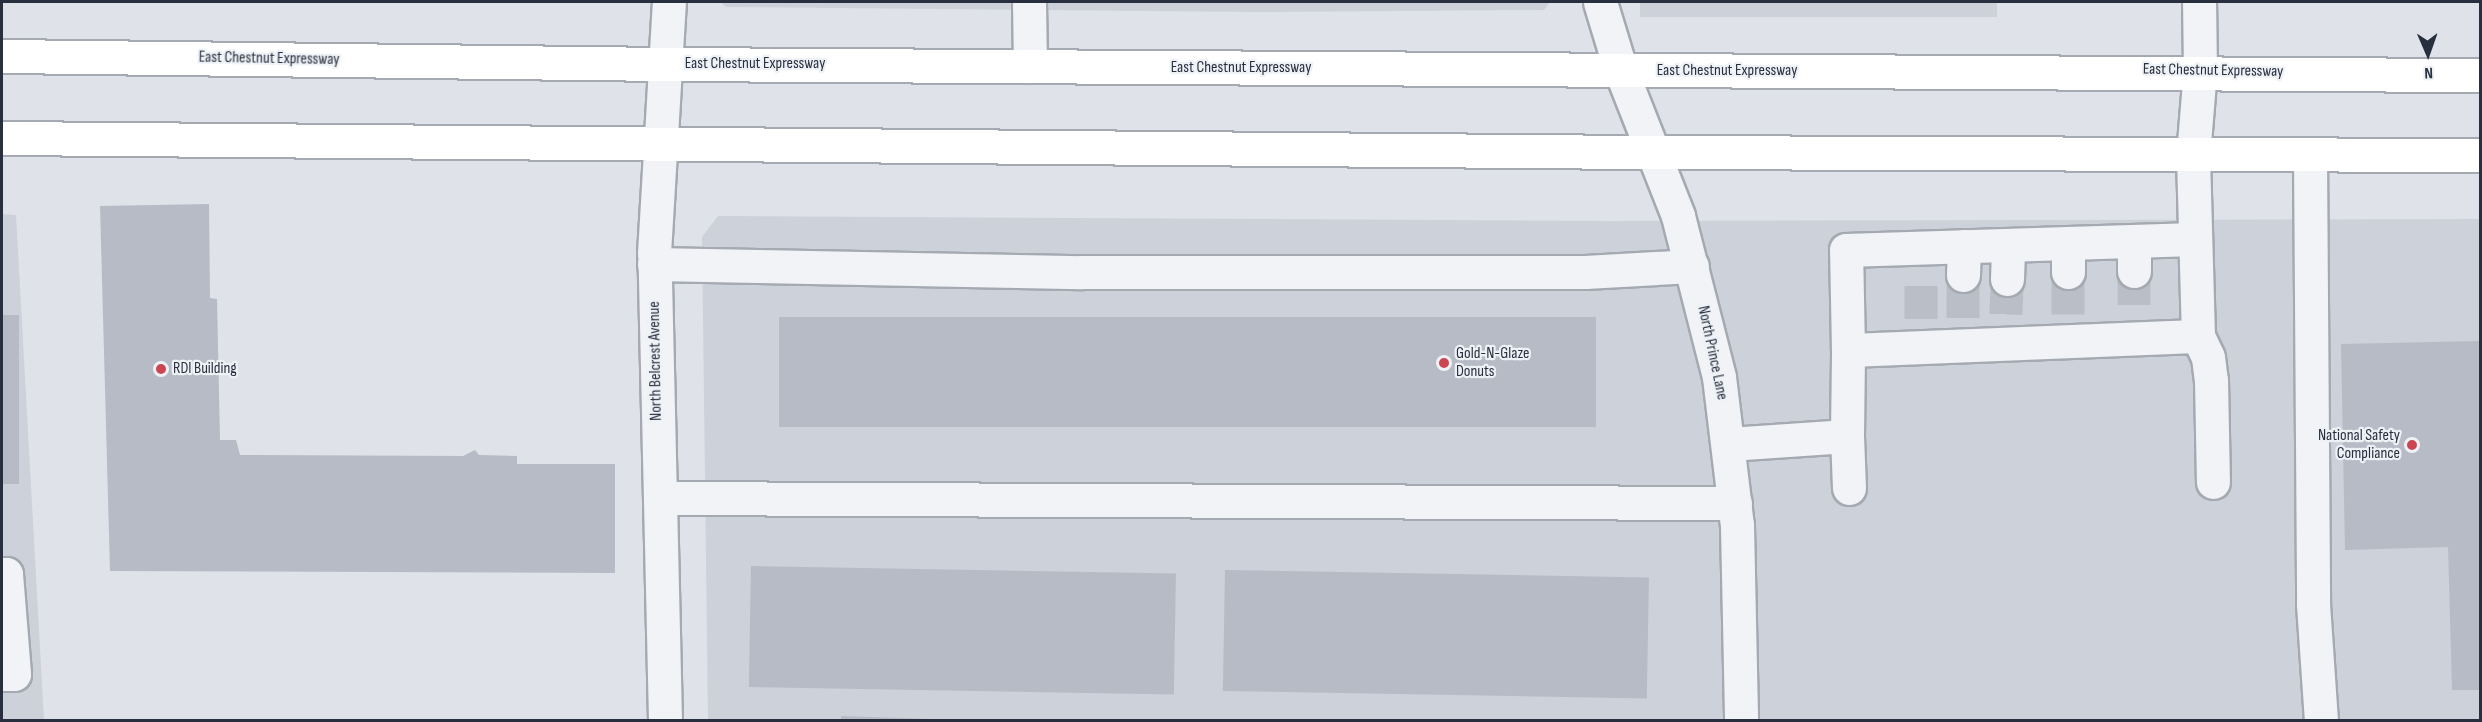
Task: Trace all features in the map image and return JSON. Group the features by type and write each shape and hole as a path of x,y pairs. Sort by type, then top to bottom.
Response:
{"main road":[{"name":"East Chestnut Expressway","path":"2,56 666,64 1621,71 2200,70 2481,75"},
{"path":"2,138 1653,152 2481,155"}],"street":[{"name":"North Belcrest Avenue","path":"665,720 654,264 669,2"},
{"path":"1029,2 1030,66"},
{"name":"North Prince Lane","path":"1600,2 1621,71 1678,216 1719,377 1730,444 1736,503 1741,720"},
{"path":"2199,2 2200,70 2193,155 2194,239 2198,336 2208,357 2211,380 2213,482"},
{"path":"2310,155 2313,604 2321,720"},
{"path":"1849,488 1846,250 1921,261 1963,260 2008,245 2068,257 2134,256 2194,239"},
{"path":"2007,279 2008,245"},
{"path":"654,264 1082,272 1585,272 1692,266"},
{"path":"1848,350 1920,332 2005,328 2134,325 2198,336"},
{"path":"1730,444 1847,436"},
{"path":"660,498 1736,503"},
{"path":"2,574 6,574 14,674 2,674"}],"shaded area":[{"path":"720,2 1550,2 1544,10 1255,12 726,7"},
{"path":"1640,2 1997,2 1997,17 1640,17"},
{"path":"2,214 16,215 44,720 2,720"},
{"path":"718,216 1610,221 2480,219 2480,720 708,720 702,237"}],"building":[{"name":"RDI Building","path":"209,204 210,298 217,299 220,440 236,440 240,455 463,456 475,450 479,455 517,456 517,464 615,464 615,573 110,571 100,206"},
{"path":"2,315 19,315 19,484 2,484"},
{"path":"779,317 1596,317 1596,427 779,427"},
{"name":"National Safety Compliance","path":"2480,341 2480,690 2452,690 2448,547 2345,550 2341,344"},
{"path":"751,566 1176,573 1174,694 749,687"},
{"path":"1225,570 1649,577 1647,698 1223,691"},
{"path":"841,716 931,719 931,720 841,720"}],"tunnel":[{"path":"2134,271 2134,312"},
{"path":"2068,272 2068,314"},
{"path":"1921,274 1921,319"},
{"path":"1963,275 1963,318"},
{"path":"2006,314 2007,279"}],"place":[{"name":"Gold-N-Glaze Donuts","path":"1444,363"},
{"name":"RDI Building","path":"161,369"},
{"name":"National Safety Compliance","path":"2412,445"}]}
